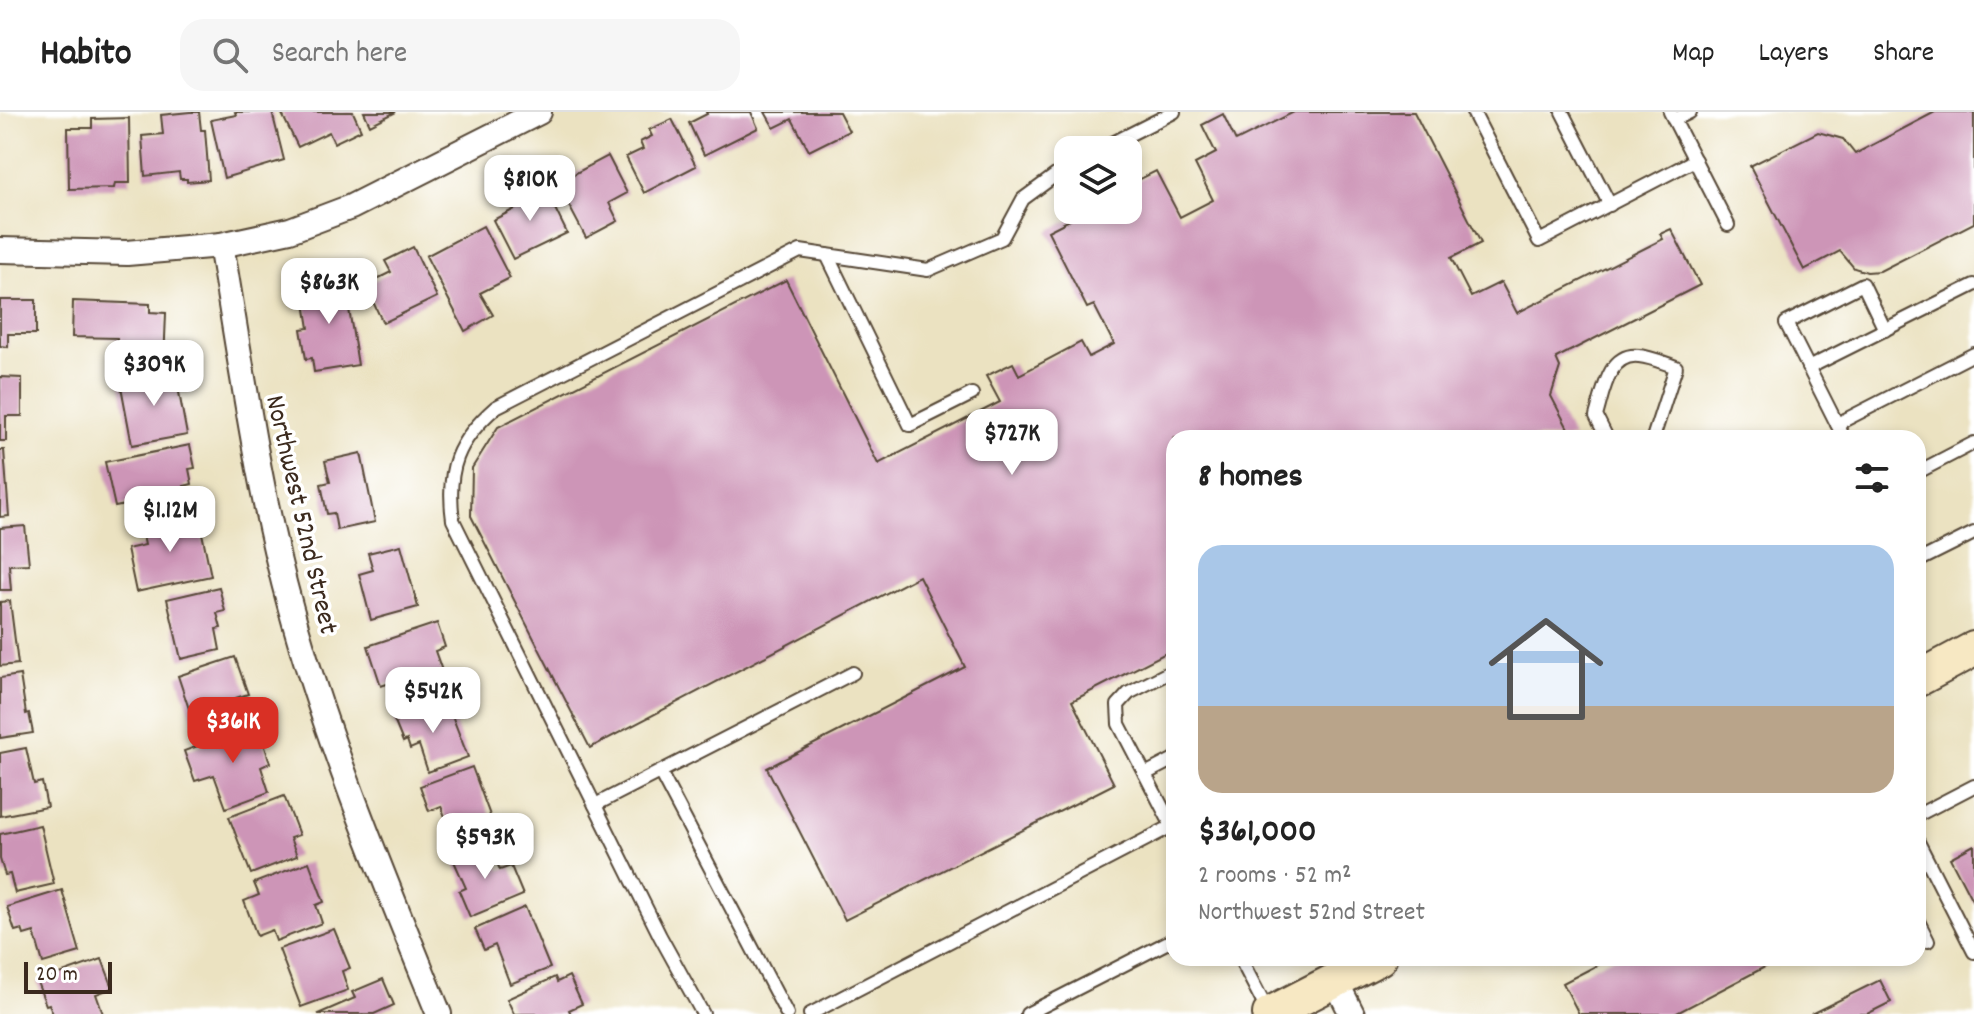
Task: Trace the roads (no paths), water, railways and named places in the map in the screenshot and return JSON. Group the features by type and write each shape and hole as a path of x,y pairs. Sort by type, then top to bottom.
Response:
{"main road":[{"path":"1926,675 1972,655"},
{"path":"1270,1014 1363,966"}],"street":[{"path":"0,250 127,253 221,245 290,230 351,207 539,112"},
{"name":"Northwest 52nd Street","path":"221,245 261,483 290,609 328,729 439,1014"},
{"path":"1335,980 1352,1014"}],"lane":[{"path":"1127,136 1174,112"},
{"path":"1473,112 1539,241 1695,160"},
{"path":"1562,112 1610,205"},
{"path":"1690,112 1672,116 1728,225"},
{"path":"703,1014 660,936 453,520 449,492 452,469 476,425 496,407 800,251 928,270 1002,238 1023,199 1054,176"},
{"path":"827,255 910,425 972,394"},
{"path":"1840,430 1786,323 1863,284 1885,330"},
{"path":"1808,368 1974,285"},
{"path":"1837,424 1974,354"},
{"path":"1603,430 1596,416 1611,370 1622,358 1637,355 1676,367 1656,430"},
{"path":"1926,468 1974,443"},
{"path":"1926,557 1974,533"},
{"path":"595,805 853,673"},
{"path":"1166,674 1129,693 1118,705 1119,724 1166,814"},
{"path":"1145,774 1166,763"},
{"path":"660,772 787,1014"},
{"path":"1926,811 1974,786"},
{"path":"810,1014 1166,832"},
{"path":"1926,858 1974,952"},
{"path":"1926,937 1928,941"},
{"path":"1027,1014 1166,943"},
{"path":"1244,966 1270,1014"}]}
